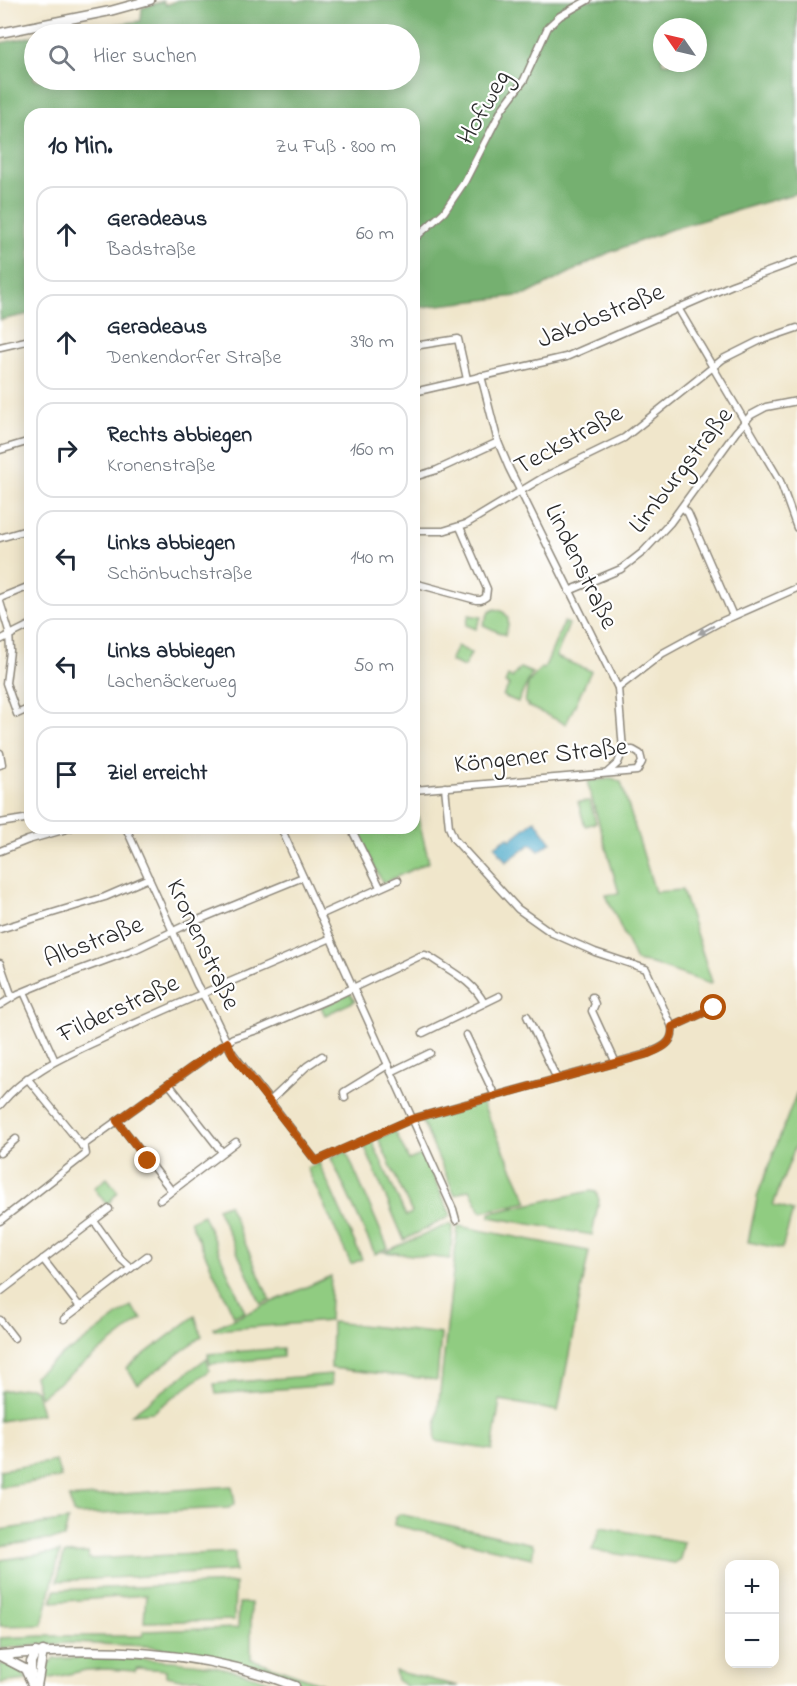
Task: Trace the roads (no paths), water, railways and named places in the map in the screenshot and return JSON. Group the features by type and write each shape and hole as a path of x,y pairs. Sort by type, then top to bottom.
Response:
{"main road":[{"path":"45,24 110,11 150,0"},
{"path":"0,33 24,28"},
{"path":"0,1655 130,1651 178,1656 237,1667 295,1686"},
{"path":"34,1684 31,1662 40,1652"},
{"path":"0,1655 21,1666 34,1684"}],"street":[{"name":"Hofweg","path":"420,234 444,212 465,181 502,109 524,80 548,27 561,16 588,0"},
{"name":"Jakobstraße","path":"420,391 566,357 678,308 797,261"},
{"path":"678,308 784,490 797,528"},
{"name":"Teckstraße","path":"420,531 435,532 460,527 520,490 624,438 712,367 759,341 797,328"},
{"path":"420,345 458,339 467,379"},
{"path":"0,347 24,341"},
{"name":"Lindenstraße","path":"481,376 498,442 618,688 623,750"},
{"name":"Limburgstraße","path":"569,591 613,573 637,558 666,528 753,413 766,407 797,401"},
{"path":"420,475 437,470 498,442"},
{"path":"0,450 24,443"},
{"path":"682,507 688,513 733,616"},
{"path":"420,585 470,599 483,600 488,591 460,527"},
{"path":"0,538 24,531"},
{"path":"618,688 658,656 733,616 797,588"},
{"path":"24,589 0,600 10,635 7,688 17,714 24,711"},
{"path":"0,640 24,628"},
{"path":"608,772 618,763 623,750"},
{"name":"Köngener Straße","path":"420,789 543,780 608,772 632,772 640,767 642,759 640,754 633,750 623,750"},
{"path":"0,753 2,764 0,765"},
{"path":"412,1119 648,1054 669,1041 672,1034 672,1027 646,969 595,952 552,933 526,916 501,893 452,836 445,787"},
{"path":"0,823 24,820"},
{"path":"0,851 49,834"},
{"name":"Kronenstraße","path":"129,834 233,1055 316,1161 412,1119"},
{"path":"284,834 456,1220"},
{"path":"354,834 380,887"},
{"name":"Albstraße","path":"0,1005 12,997 136,949 303,877"},
{"path":"0,929 105,897 149,878"},
{"path":"320,915 398,880"},
{"name":"Filderstraße","path":"0,1105 27,1078 55,1060 202,993 331,938"},
{"path":"82,1146 235,1037 260,1029 425,955 475,988 484,1004"},
{"path":"0,963 12,997"},
{"path":"24,992 55,1060"},
{"path":"423,1033 499,996"},
{"path":"592,997 595,1002 592,1011 616,1063"},
{"path":"672,1027 714,1008"},
{"path":"527,1016 557,1079"},
{"path":"466,1035 495,1096"},
{"path":"345,1098 344,1092 390,1068 430,1053"},
{"path":"270,1101 307,1066 322,1056"},
{"path":"0,1221 83,1158 86,1153 27,1078"},
{"path":"169,1084 222,1152"},
{"path":"117,1121 171,1190"},
{"path":"0,1153 16,1140"},
{"path":"160,1200 236,1142"},
{"path":"0,1292 109,1209"},
{"path":"94,1221 121,1259 131,1268"},
{"path":"64,1319 147,1256"},
{"path":"43,1259 80,1307"},
{"path":"0,1320 14,1338"}],"water":[{"path":"535,820 551,842 539,851 531,844 506,862 495,846 508,837 510,840"}]}
